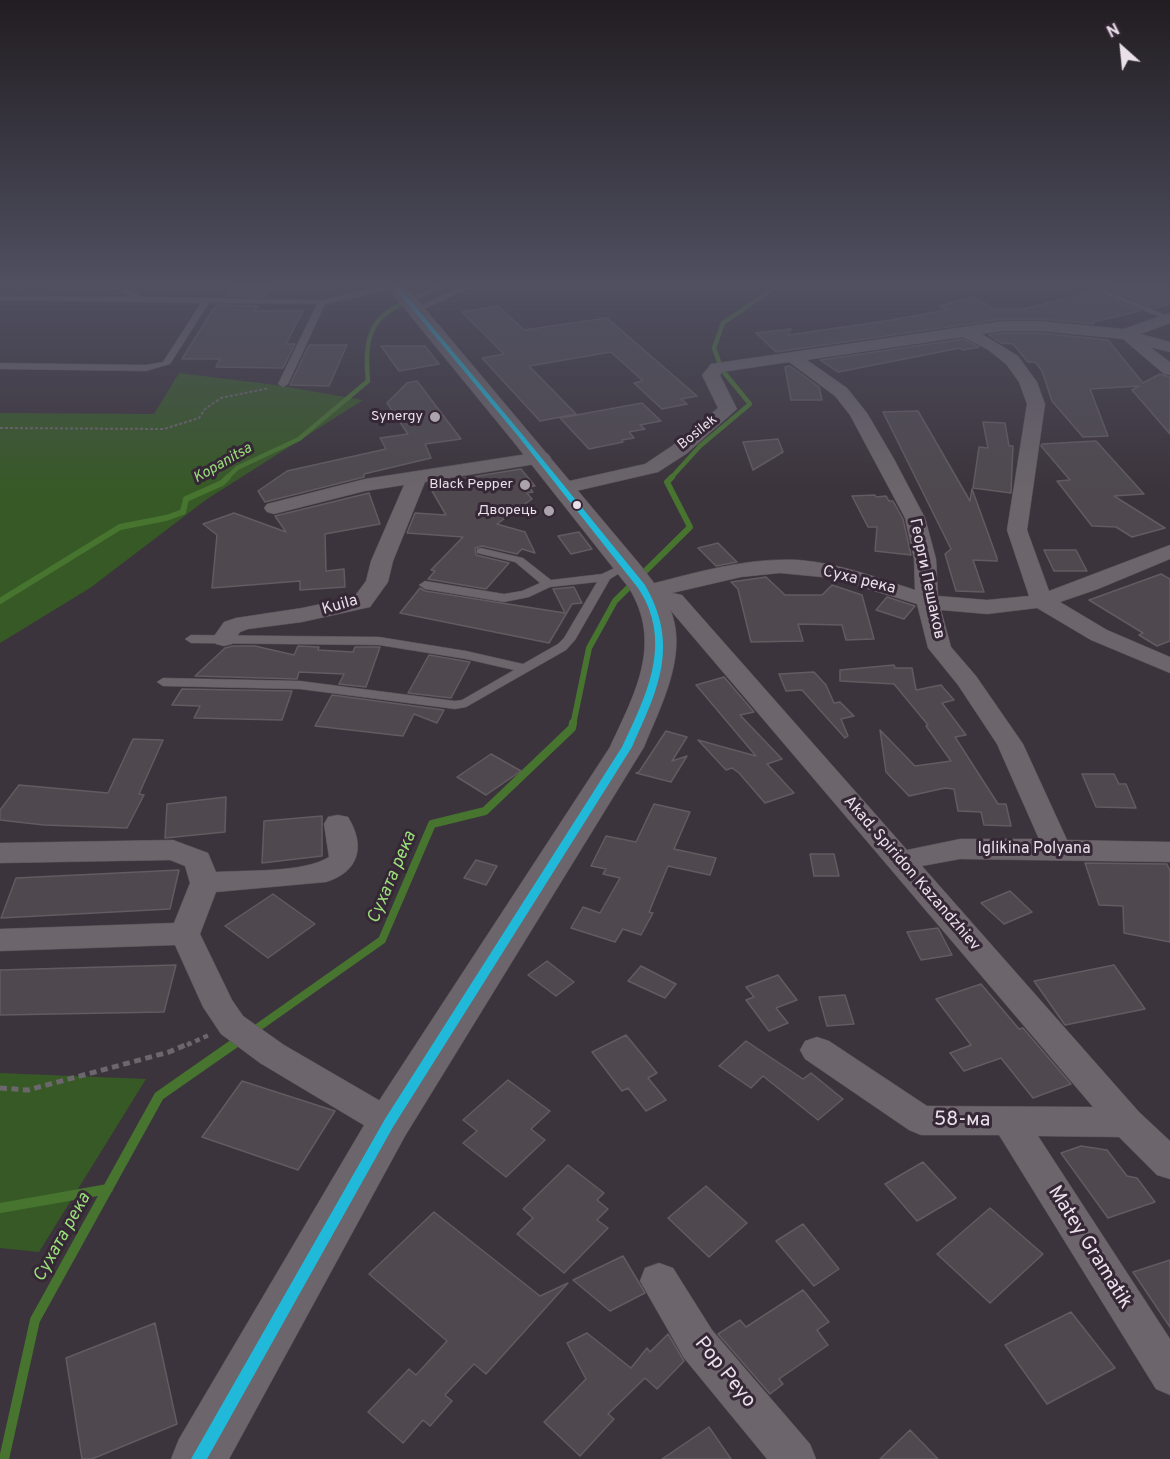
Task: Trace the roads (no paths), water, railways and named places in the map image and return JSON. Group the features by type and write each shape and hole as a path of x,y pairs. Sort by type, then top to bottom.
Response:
{"street":[{"path":"199,1459 389,1123 627,747 647,701 658,666 660,624 541,458 453,355"},
{"name":"Bosilek","path":"563,488 651,468 679,450 728,409 711,375 723,367 805,355"},
{"path":"1005,355 1012,360 1028,382 1036,404 1017,530 1042,601 1099,635 1170,666"},
{"path":"1151,355 1170,370"},
{"name":"Георги Пешаков","path":"792,357 841,392 858,413 884,459 915,518 925,559 927,600 940,648 1010,744 1057,849"},
{"path":"274,508 365,484 541,458"},
{"name":"Kuila","path":"224,639 232,627 244,623 302,615 362,602 377,582 382,561 418,476"},
{"name":"Суха река","path":"625,578 799,567 850,576 927,600 960,606 1006,606 1042,601 1170,551"},
{"name":"Akad. Spiridon Kazandzhiev","path":"625,578 674,600 1127,1122 1170,1164"},
{"path":"205,883 326,872 342,862 344,853 338,824"},
{"name":"Iglikina Polyana","path":"899,861 960,849 1170,852"},
{"path":"0,853 173,850 198,860 205,883 185,934 219,1007 232,1025 272,1053 389,1123"},
{"path":"0,939 185,934"},
{"name":"58-ма","path":"817,1050 921,1120 1127,1122"},
{"name":"Matey Gramatik","path":"1009,1121 1170,1375"},
{"name":"Pop Peyo","path":"659,1281 698,1344 795,1459"}],"lane":[{"path":"0,366 146,368 166,364 172,355"},
{"path":"283,384 297,355"},
{"path":"481,551 519,560 548,584"},
{"path":"425,585 504,598 525,594 548,584 625,578"},
{"path":"163,682 300,685 455,705 466,703 562,646 625,578"},
{"path":"191,639 379,641 466,655 523,668"}],"waterway":[{"name":"Kopanitsa","path":"0,601 120,527 166,518 183,512 186,499 222,483 237,468 299,439 368,381 367,355"},
{"name":"Сухата река","path":"671,478 700,446 750,404 722,370 717,355"},
{"name":"Сухата река","path":"573,725 589,648 615,601 690,527 667,482 671,478"},
{"name":"Сухата река","path":"253,1031 382,940 432,824 485,811 572,728 573,723"},
{"name":"Сухата река","path":"233,1045 241,1039"},
{"name":"Сухата река","path":"107,1189 159,1096 235,1043"},
{"path":"0,1208 107,1189"},
{"name":"Сухата река","path":"4,1459 35,1320 107,1189"}],"place":[{"name":"Synergy","path":"435,417"},
{"name":"Black Pepper","path":"525,485"},
{"name":"Дворець","path":"549,511"}]}
